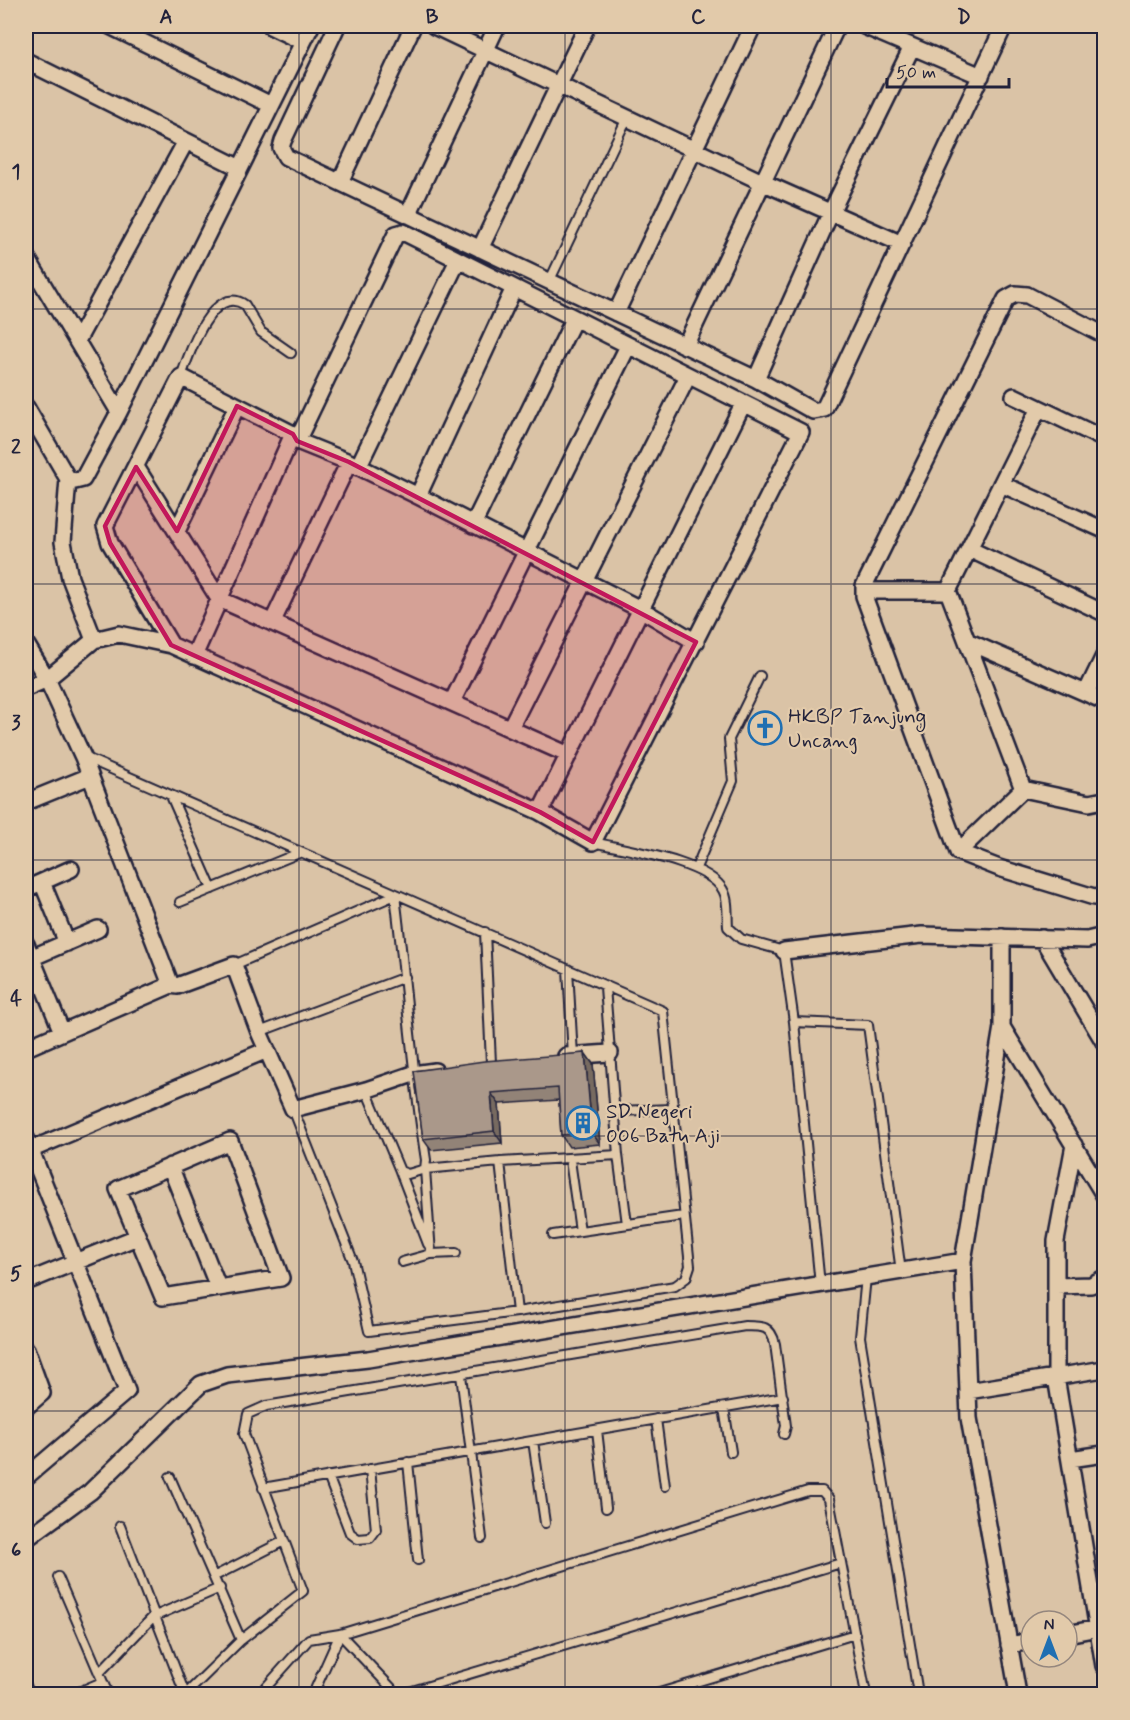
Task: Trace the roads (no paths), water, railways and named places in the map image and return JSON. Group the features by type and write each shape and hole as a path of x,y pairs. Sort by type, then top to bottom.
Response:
{"street":[{"path":"110,26 271,105"},
{"path":"270,26 303,42"},
{"path":"68,479 75,481 83,479 119,412 310,26"},
{"path":"26,688 47,679 94,640 119,634 171,645 540,812 593,842 801,432 514,288 456,251 408,215 286,157 281,148 337,26"},
{"path":"340,183 413,26"},
{"path":"434,26 762,183 902,244"},
{"path":"408,215 497,26"},
{"path":"480,249 587,26"},
{"path":"616,313 753,26"},
{"path":"685,346 837,26"},
{"path":"864,26 981,76"},
{"path":"194,656 295,437 396,234 404,232 456,251 480,249 756,379 813,411 824,409 1004,26"},
{"path":"756,379 831,212 912,48"},
{"path":"26,61 240,168"},
{"path":"77,341 186,141"},
{"path":"272,622 353,464 456,251"},
{"path":"26,256 119,412"},
{"path":"418,496 514,288"},
{"path":"1104,335 1027,295 1015,294 1006,299 864,586 958,852 999,868 1094,897 1104,896"},
{"path":"473,525 574,319"},
{"path":"452,702 628,346"},
{"path":"510,728 586,582 688,376"},
{"path":"171,645 110,543 105,526 181,377 295,437 418,496 642,610 696,642"},
{"path":"1014,396 1104,439"},
{"path":"540,812 743,404"},
{"path":"177,531 237,406"},
{"path":"26,407 68,479 63,542 70,578 94,640"},
{"path":"1023,789 948,591 1039,408"},
{"path":"136,467 219,599 569,754"},
{"path":"1001,483 1104,530"},
{"path":"969,549 1104,613"},
{"path":"864,591 948,591"},
{"path":"967,641 1104,701"},
{"path":"26,645 47,679 83,757 171,985"},
{"path":"1086,693 1104,656"},
{"path":"26,802 90,776"},
{"path":"958,852 1023,789"},
{"path":"1023,789 1089,803 1104,800"},
{"path":"26,889 71,869"},
{"path":"42,882 67,943"},
{"path":"62,1032 28,951 67,943 98,929"},
{"path":"784,951 922,935 1087,940 1104,936"},
{"path":"1002,937 1002,1027 963,1261 969,1418 1018,1695"},
{"path":"1042,938 1104,1042"},
{"path":"26,1048 171,985 177,986 234,965 259,1032 293,1108 366,1090 413,1074 446,1070"},
{"path":"1002,1027 1104,1196"},
{"path":"26,1477 126,1391 28,1144 267,1050"},
{"path":"550,1058 610,1053"},
{"path":"230,1141 281,1278 163,1297 137,1237 118,1189 230,1141"},
{"path":"1074,1145 1056,1241 1056,1377 1104,1666"},
{"path":"170,1166 218,1287"},
{"path":"26,1282 137,1237"},
{"path":"26,1539 90,1492 201,1384 226,1375 368,1359 963,1261"},
{"path":"1056,1286 1091,1285 1104,1278"},
{"path":"26,1407 42,1392 27,1359"},
{"path":"968,1391 1104,1369"},
{"path":"1070,1460 1104,1454"},
{"path":"1079,1632 1098,1628"},
{"path":"1009,1645 1019,1643"}],"lane":[{"path":"549,282 627,118"},
{"path":"181,377 196,337 206,320 215,310 230,302 245,305 261,332 291,353"},
{"path":"696,868 732,781 729,739 760,676"},
{"path":"83,757 395,896 486,932 663,1011 690,1266 686,1278 675,1286 369,1331 353,1261 293,1108"},
{"path":"171,796 212,889"},
{"path":"593,842 696,868 722,887 726,895 728,927 741,939 784,951 794,1022 820,1285"},
{"path":"180,902 299,853"},
{"path":"234,965 395,896"},
{"path":"395,896 413,1074 426,1160 431,1254"},
{"path":"486,932 491,1063"},
{"path":"568,969 573,1056"},
{"path":"259,1032 405,977"},
{"path":"605,987 618,1155 627,1224"},
{"path":"794,1022 868,1025 901,1272"},
{"path":"366,1090 431,1254"},
{"path":"615,1111 674,1109"},
{"path":"400,1171 408,1174 425,1169 500,1162 570,1160 618,1155"},
{"path":"570,1160 580,1231"},
{"path":"500,1162 517,1311"},
{"path":"553,1235 683,1216"},
{"path":"402,1262 431,1254 456,1253"},
{"path":"866,1277 860,1337 918,1695"},
{"path":"120,1526 153,1617 186,1695 241,1640 303,1591 244,1434 248,1414 266,1406 745,1326 764,1326 772,1332 783,1397 786,1426 784,1434"},
{"path":"461,1375 482,1538"},
{"path":"264,1488 783,1397"},
{"path":"724,1408 731,1452"},
{"path":"656,1419 665,1486"},
{"path":"597,1430 606,1508"},
{"path":"533,1441 545,1523"},
{"path":"408,1462 418,1560"},
{"path":"328,1476 350,1533 358,1539 370,1538 376,1530 370,1469"},
{"path":"170,1477 241,1640"},
{"path":"260,1695 309,1639 340,1634 808,1491 822,1491 829,1499 866,1695"},
{"path":"215,1576 284,1541"},
{"path":"402,1695 842,1563"},
{"path":"58,1577 108,1695"},
{"path":"99,1673 153,1617 220,1588"},
{"path":"313,1695 340,1634"},
{"path":"340,1634 397,1695"},
{"path":"656,1695 855,1634"},
{"path":"74,1695 102,1682"},
{"path":"26,1685 29,1695"}],"place":[{"name":"HKBP Tanjung Uncang","path":"765,728"},
{"name":"SD Negeri 006 Batu Aji","path":"583,1123"}]}
